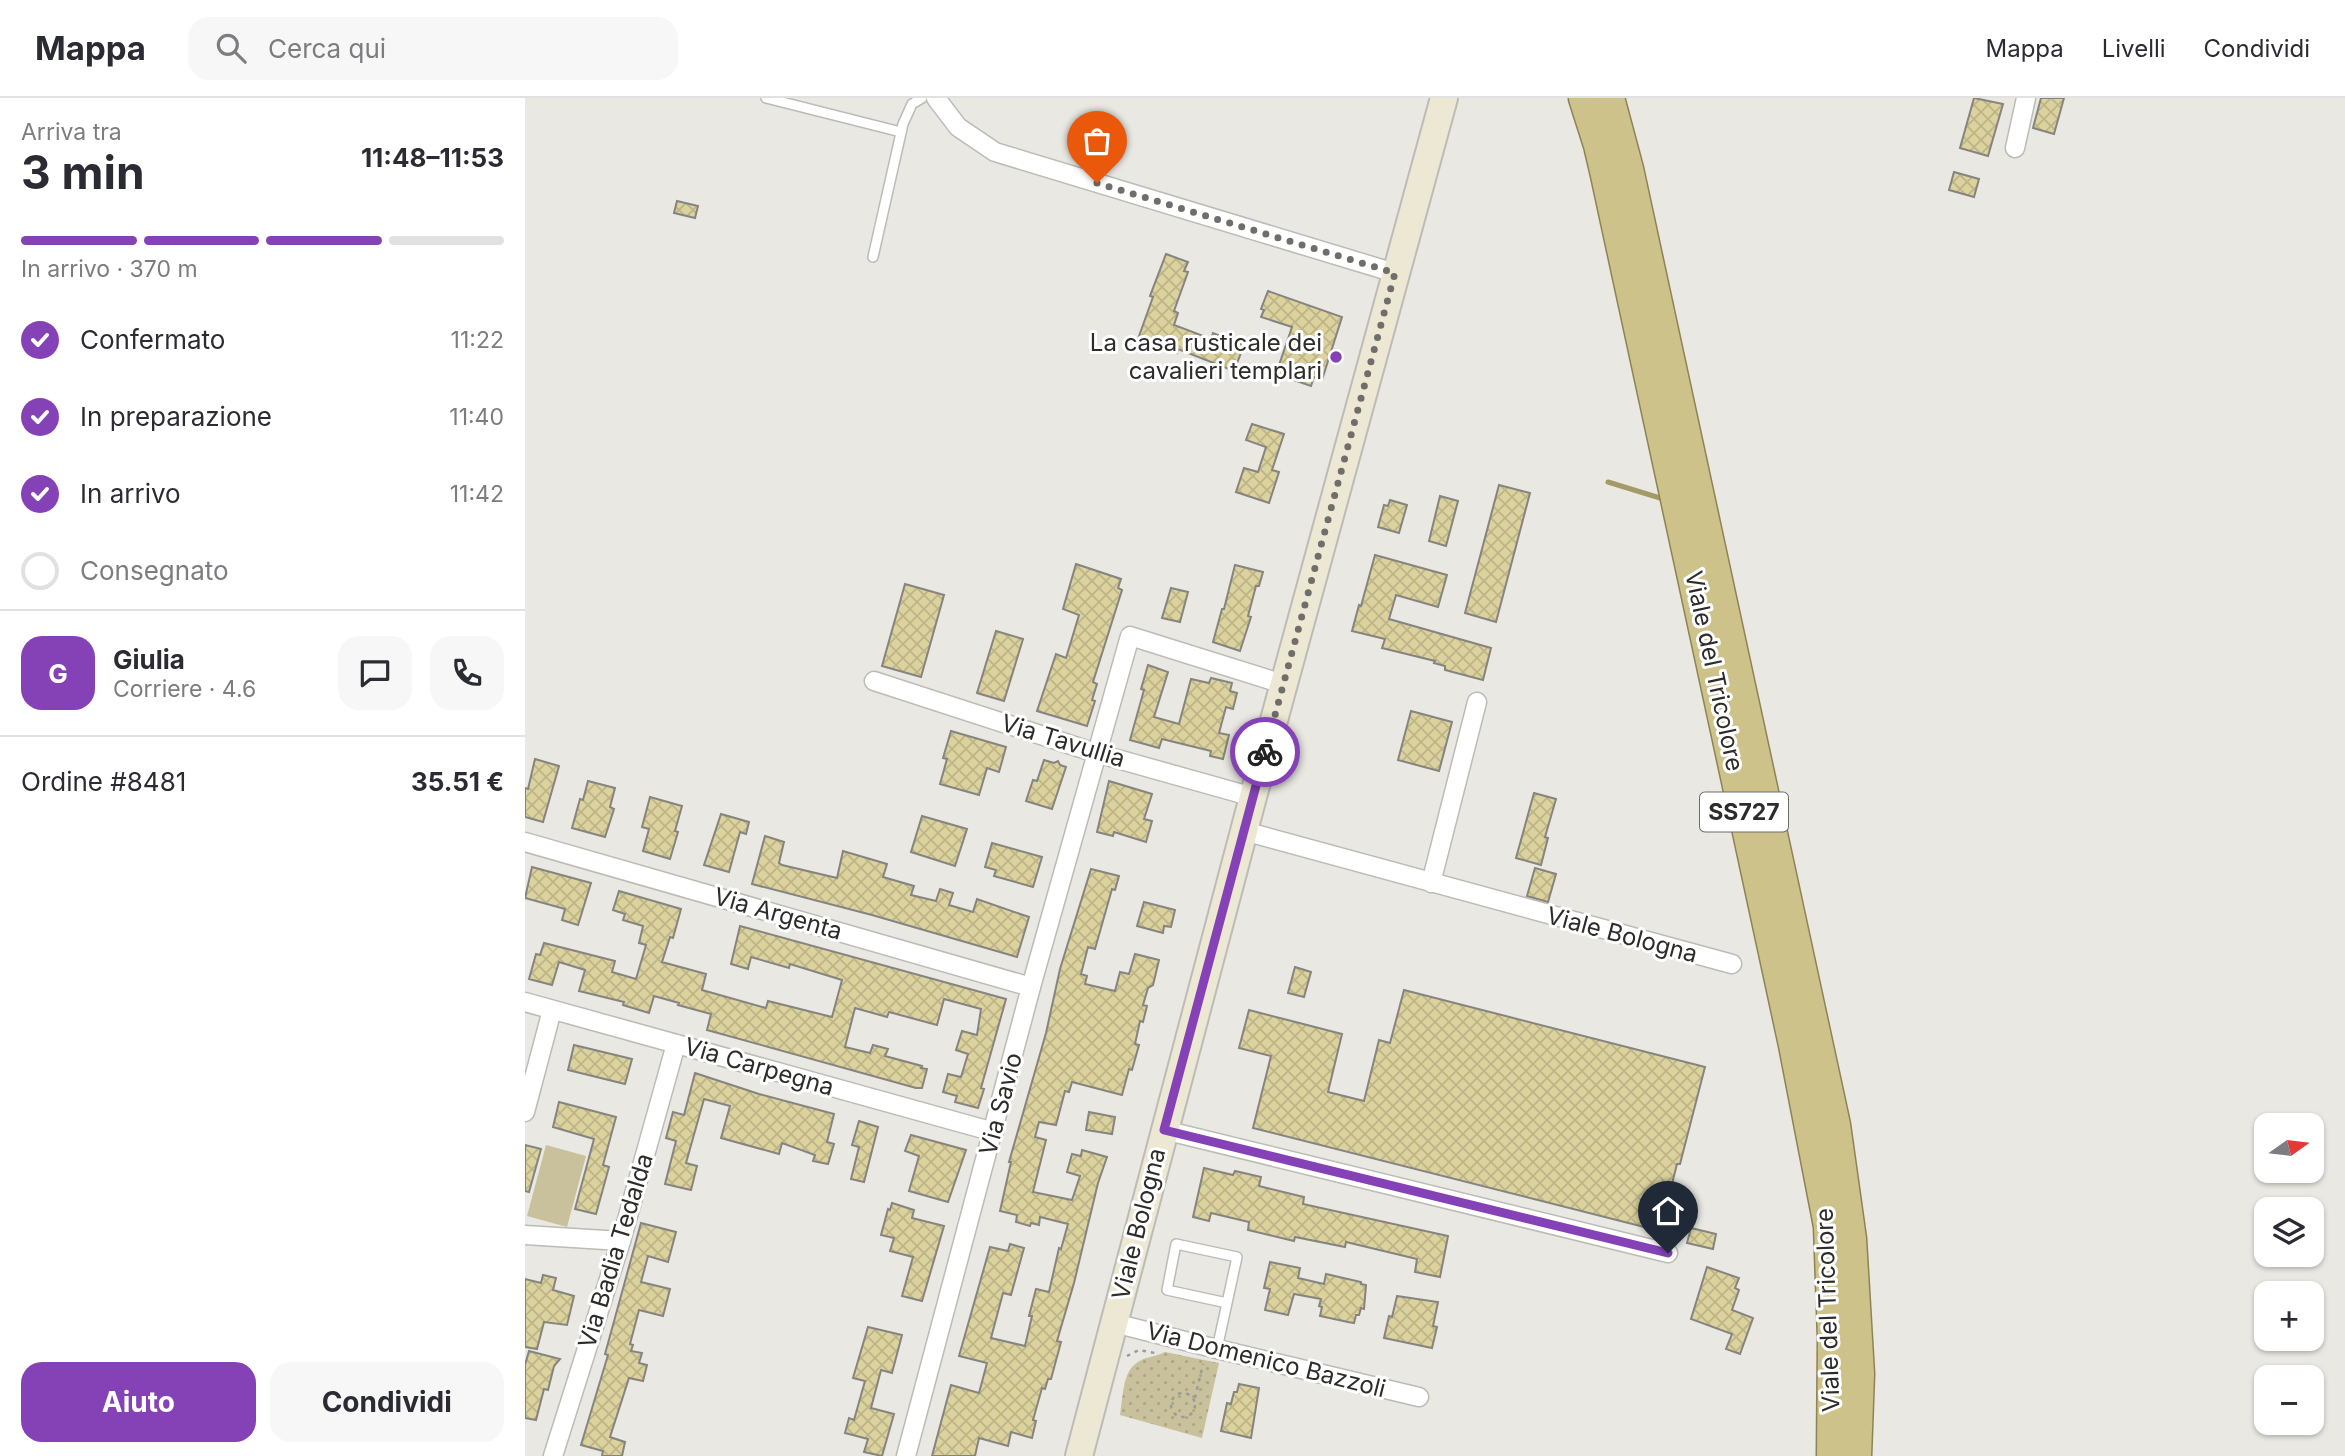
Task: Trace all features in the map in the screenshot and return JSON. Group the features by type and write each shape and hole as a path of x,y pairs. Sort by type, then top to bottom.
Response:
{"highway":[{"name":"Viale del Tricolore","path":"1584,98 1610,191 1791,1031 1829,1226 1833,1339 1832,1456"},
{"name":"Viale del Tricolore","path":"1608,98 1631,182 1835,1125 1852,1252 1859,1374 1856,1456"}],"main road":[{"name":"Viale Bologna","path":"1079,1456 1283,684 1444,98"}],"street":[{"path":"936,98 958,127 995,152 1395,273"},
{"path":"2015,148 2026,98"},
{"name":"Via Savio","path":"906,1456 1031,987 1130,636 1283,684"},
{"name":"Via Tavullia","path":"874,681 1096,753 1253,797"},
{"path":"1431,883 1477,702"},
{"name":"Viale Bologna","path":"1244,831 1732,964"},
{"name":"Via Argenta","path":"525,842 1031,987"},
{"name":"Via Carpegna","path":"525,1002 994,1132"},
{"path":"525,1112 552,1010"},
{"name":"Via Badia Tedalda","path":"553,1456 621,1241 676,1044"},
{"path":"1164,1130 1668,1253"},
{"path":"525,1236 621,1241"},
{"name":"Via Domenico Bazzoli","path":"1114,1322 1419,1397"}],"lane":[{"path":"767,98 901,132"},
{"path":"873,257 901,132 912,104 922,98"},
{"path":"1212,1348 1227,1303 1237,1257 1176,1244 1167,1290 1227,1303"}],"path":[{"path":"1195,1401 1186,1393 1179,1394 1173,1398 1172,1410 1178,1416 1186,1417 1193,1413 1212,1348"}],"shaded area":[{"path":"546,1145 586,1156 567,1227 527,1216"},
{"path":"1165,1352 1219,1363 1202,1438 1120,1415 1124,1386 1133,1366 1141,1360"}],"building":[{"path":"1974,98 2003,104 1988,156 1960,148"},
{"path":"2041,98 2064,98 2054,134 2033,128"},
{"path":"1954,172 1979,179 1974,197 1949,190"},
{"path":"677,201 698,206 695,218 674,213"},
{"path":"1166,254 1188,262 1184,271 1188,272 1174,311 1178,313 1174,325 1211,339 1213,333 1244,345 1234,371 1178,349 1177,353 1138,339"},
{"path":"1268,291 1342,317 1322,380 1314,377 1311,386 1276,374 1292,327 1261,317"},
{"path":"1252,424 1284,434 1272,470 1279,472 1269,503 1236,492 1244,468 1258,472 1266,447 1246,440"},
{"path":"1499,485 1530,493 1496,622 1465,613"},
{"path":"1440,496 1458,501 1446,546 1429,541"},
{"path":"1390,500 1407,505 1399,533 1378,527 1384,505 1388,506"},
{"path":"1375,555 1447,575 1438,607 1396,595 1389,619 1491,648 1483,680 1445,670 1445,666 1434,663 1435,661 1382,648 1385,639 1352,631"},
{"path":"1076,564 1121,579 1118,588 1122,590 1093,682 1097,684 1092,700 1095,701 1087,726 1037,711 1056,654 1066,658 1079,615 1063,609"},
{"path":"1235,565 1263,572 1259,586 1256,586 1248,616 1251,617 1240,651 1213,642"},
{"path":"905,584 944,595 921,677 882,666"},
{"path":"1171,588 1188,592 1180,622 1162,618"},
{"path":"996,631 1023,639 1004,701 977,693"},
{"path":"1148,665 1168,672 1154,717 1179,724 1191,679 1209,683 1211,678 1232,683 1230,691 1237,693 1233,709 1226,707 1219,733 1229,735 1223,759 1210,756 1211,751 1162,739 1159,748 1130,740"},
{"path":"1411,711 1452,722 1439,771 1398,760"},
{"path":"951,731 1006,747 999,772 987,768 979,795 940,784 947,759 943,758"},
{"path":"535,759 559,766 543,822 525,817 525,788 528,789"},
{"path":"1044,760 1054,763 1058,761 1066,767 1052,809 1026,801"},
{"path":"588,781 615,788 610,807 614,809 605,837 572,828"},
{"path":"1109,781 1152,794 1144,819 1152,821 1146,842 1114,832 1113,836 1097,832"},
{"path":"1534,793 1556,799 1545,837 1548,838 1541,865 1516,858"},
{"path":"650,797 682,806 670,859 643,851 649,829 642,827"},
{"path":"721,814 749,822 746,834 740,832 729,872 704,865"},
{"path":"922,816 967,829 955,866 911,852"},
{"path":"765,836 784,842 779,863 782,865 837,878 843,851 887,864 883,877 914,886 911,895 936,901 940,889 953,893 949,905 973,912 977,899 1029,917 1017,957 752,884"},
{"path":"992,843 1042,857 1033,887 994,876 996,870 985,867"},
{"path":"532,867 591,883 578,925 562,920 565,909 525,898"},
{"path":"1535,868 1556,874 1548,902 1527,896"},
{"path":"1091,869 1119,876 1115,890 1112,889 1095,949 1088,947 1081,974 1087,976 1085,984 1115,991 1120,972 1129,974 1135,954 1159,960 1153,985 1148,988 1143,1005 1147,1006 1143,1022 1140,1021 1135,1044 1139,1045 1122,1095 1072,1082 1069,1092 1065,1091 1056,1125 1039,1122 1035,1137 1046,1140 1033,1192 1072,1200 1080,1176 1067,1172 1072,1154 1081,1156 1082,1150 1107,1157 1057,1341 1061,1342 1051,1379 1048,1379 1045,1389 1042,1388 1033,1420 1036,1421 1032,1438 1011,1432 1008,1446 979,1438 975,1456 932,1456 951,1385 979,1393 987,1363 959,1356 990,1247 1008,1251 1010,1244 1024,1248 1011,1295 1003,1293 991,1338 1025,1346 1036,1289 1049,1292 1059,1248 1061,1249 1068,1224 1040,1217 1039,1225 1031,1223 1030,1226 1016,1222 1017,1215 1000,1211 1009,1162 1046,1033 1060,969"},
{"path":"619,891 681,909 673,938 670,937 662,962 706,974 702,990 766,1008 768,1001 832,1017 842,980 790,964 789,968 751,957 748,969 731,964 740,926 1006,999 978,1108 955,1102 957,1096 943,1092 948,1074 961,1077 968,1054 956,1050 962,1031 977,1035 981,1009 944,999 937,1025 889,1012 887,1017 855,1008 845,1047 870,1053 873,1045 888,1049 885,1056 922,1066 921,1068 927,1069 922,1088 916,1088 707,1030 711,1014 678,1005 679,1003 654,996 649,1013 623,1005 624,1002 579,991 585,970 559,962 552,985 529,979 536,954 540,955 544,943 615,961 612,972 636,979 646,945 639,943 643,926 623,920 625,914 613,910"},
{"path":"1144,902 1175,910 1171,927 1164,926 1163,933 1137,926"},
{"path":"1295,967 1311,972 1304,997 1288,993"},
{"path":"1404,990 1705,1067 1660,1231 1253,1128 1271,1056 1239,1048 1249,1010 1342,1034 1328,1092 1364,1101 1379,1040 1390,1043"},
{"path":"574,1045 632,1059 625,1084 568,1070"},
{"path":"695,1073 834,1114 827,1142 834,1144 828,1164 813,1161 815,1155 782,1143 779,1154 721,1138 730,1106 704,1099 686,1163 697,1166 691,1190 665,1184 676,1141 666,1138 673,1112 684,1115"},
{"path":"559,1102 616,1117 603,1165 609,1167 596,1214 575,1209 594,1139 553,1127"},
{"path":"1089,1112 1115,1117 1112,1134 1086,1130"},
{"path":"859,1121 878,1127 864,1182 851,1179 859,1147 852,1145"},
{"path":"911,1135 966,1150 948,1202 909,1191 919,1156 905,1151"},
{"path":"525,1145 541,1149 529,1192 525,1191"},
{"path":"1204,1168 1233,1175 1235,1171 1261,1177 1259,1186 1304,1197 1303,1204 1448,1236 1440,1277 1415,1272 1417,1259 1346,1242 1345,1247 1295,1237 1294,1241 1248,1230 1249,1222 1211,1213 1209,1221 1193,1217"},
{"path":"892,1203 914,1210 912,1218 944,1226 922,1301 902,1296 913,1257 890,1251 894,1238 881,1235"},
{"path":"641,1223 676,1232 668,1262 648,1256 641,1282 670,1289 663,1316 639,1310 630,1344 633,1345 631,1351 642,1353 639,1363 647,1365 643,1381 629,1378 610,1437 625,1442 622,1456 602,1456 603,1451 581,1445 608,1355 605,1354"},
{"path":"1691,1228 1716,1234 1713,1249 1687,1243"},
{"path":"1270,1262 1300,1268 1298,1278 1324,1284 1326,1274 1361,1282 1366,1285 1364,1309 1361,1308 1359,1315 1356,1315 1354,1323 1320,1316 1321,1299 1294,1294 1288,1315 1265,1310 1270,1289 1264,1288"},
{"path":"1707,1267 1739,1278 1735,1288 1739,1290 1732,1310 1753,1318 1740,1354 1726,1349 1732,1334 1691,1319"},
{"path":"543,1275 556,1278 553,1290 574,1296 567,1325 544,1322 537,1349 525,1347 525,1279 541,1283"},
{"path":"1397,1296 1438,1302 1433,1326 1437,1327 1432,1348 1384,1338"},
{"path":"868,1327 902,1335 892,1373 881,1370 871,1408 894,1414 882,1456 864,1452 868,1439 845,1433 849,1418 854,1420 865,1381 853,1378"},
{"path":"529,1351 560,1359 554,1366 548,1390 544,1389 536,1420 525,1418 525,1365"},
{"path":"1239,1384 1259,1388 1251,1438 1221,1431 1227,1403 1231,1404"}],"waterway":[{"path":"1608,482 1660,498"}],"way so far":[{"path":"1097,183 1395,273 1265,752"}],"place":[{"name":"La casa rusticale dei cavalieri templari","path":"1336,357"}],"route":[{"path":"1265,752 1164,1130 1668,1253"}]}
